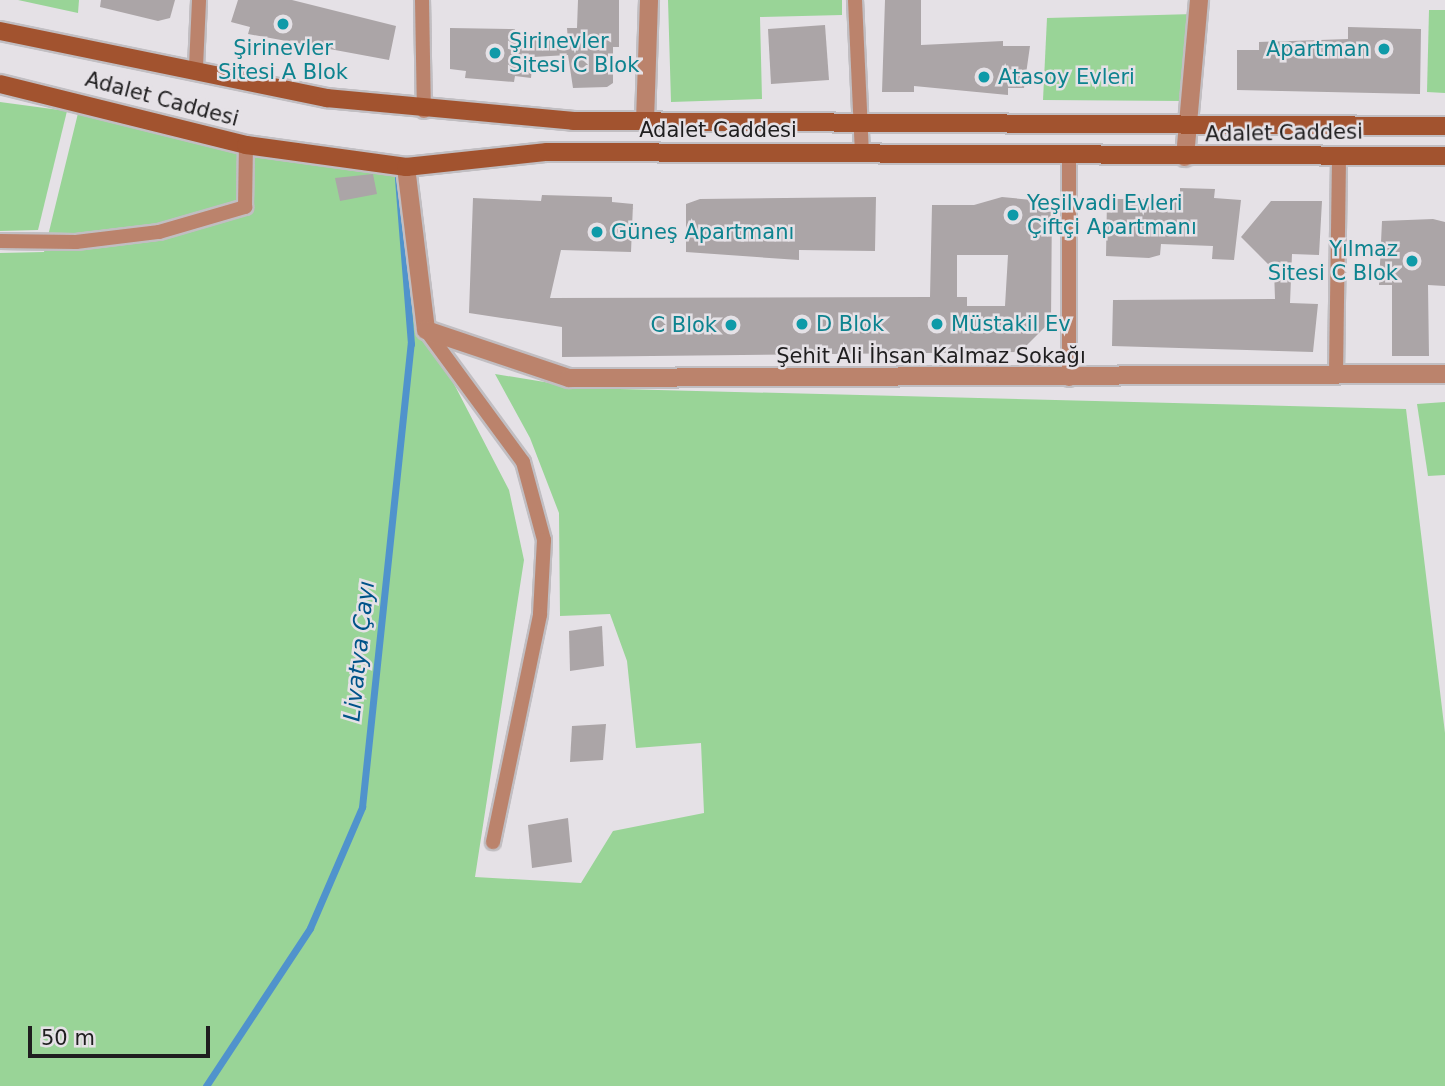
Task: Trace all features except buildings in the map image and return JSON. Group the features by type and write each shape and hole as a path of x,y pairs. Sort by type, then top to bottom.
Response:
{"street":[{"path":"645,121 649,0"},
{"path":"1185,157 1199,0"},
{"name":"Adalet Caddesi","path":"0,31 196,68 327,99 424,111 645,121 1445,126"},
{"name":"Adalet Caddesi","path":"0,84 246,145 406,167 547,152 862,152 1069,157 1445,156"},
{"path":"406,167 426,330"},
{"name":"Şehit Ali İhsan Kalmaz Sokağı","path":"426,330 569,378 1069,379 1445,374"}],"lane":[{"path":"196,68 199,0"},
{"path":"422,0 424,111"},
{"path":"855,0 862,152"},
{"path":"0,241 76,242 159,232 245,207 246,145"},
{"path":"1336,374 1339,155"},
{"path":"1069,157 1069,379"},
{"path":"426,330 523,462 544,540 540,615 493,842"}],"green space":[{"path":"18,0 79,0 78,13"},
{"path":"668,0 842,0 842,15 760,17 762,99 671,102"},
{"path":"1429,10 1445,10 1445,93 1427,92"},
{"path":"1194,14 1184,101 1043,100 1047,18"},
{"path":"81,101 246,145 406,167 426,330 509,490 524,560 475,877 581,883 613,831 704,813 701,743 636,748 627,661 610,614 560,616 559,513 530,438 495,374 581,388 1406,409 1445,733 1445,1086 0,1086 0,253 44,252"},
{"path":"0,102 67,111 38,230 0,231"},
{"path":"1445,402 1445,475 1428,476 1417,404"}],"waterway":[{"name":"Livatya Çayı","path":"206,1086 310,928 362,807 411,344 398,179"}],"place":[{"name":"Şirinevler Sitesi A Blok","path":"283,24"},
{"name":"Apartman","path":"1384,49"},
{"name":"Şirinevler Sitesi C Blok","path":"495,53"},
{"name":"Atasoy Evleri","path":"984,77"},
{"name":"Yeşilvadi Evleri Çiftçi Apartmanı","path":"1013,215"},
{"name":"Güneş Apartmanı","path":"597,232"},
{"name":"Yılmaz Sitesi C Blok","path":"1412,261"},
{"name":"D Blok","path":"802,324"},
{"name":"Müstakil Ev","path":"937,324"},
{"name":"C Blok","path":"731,325"}]}
